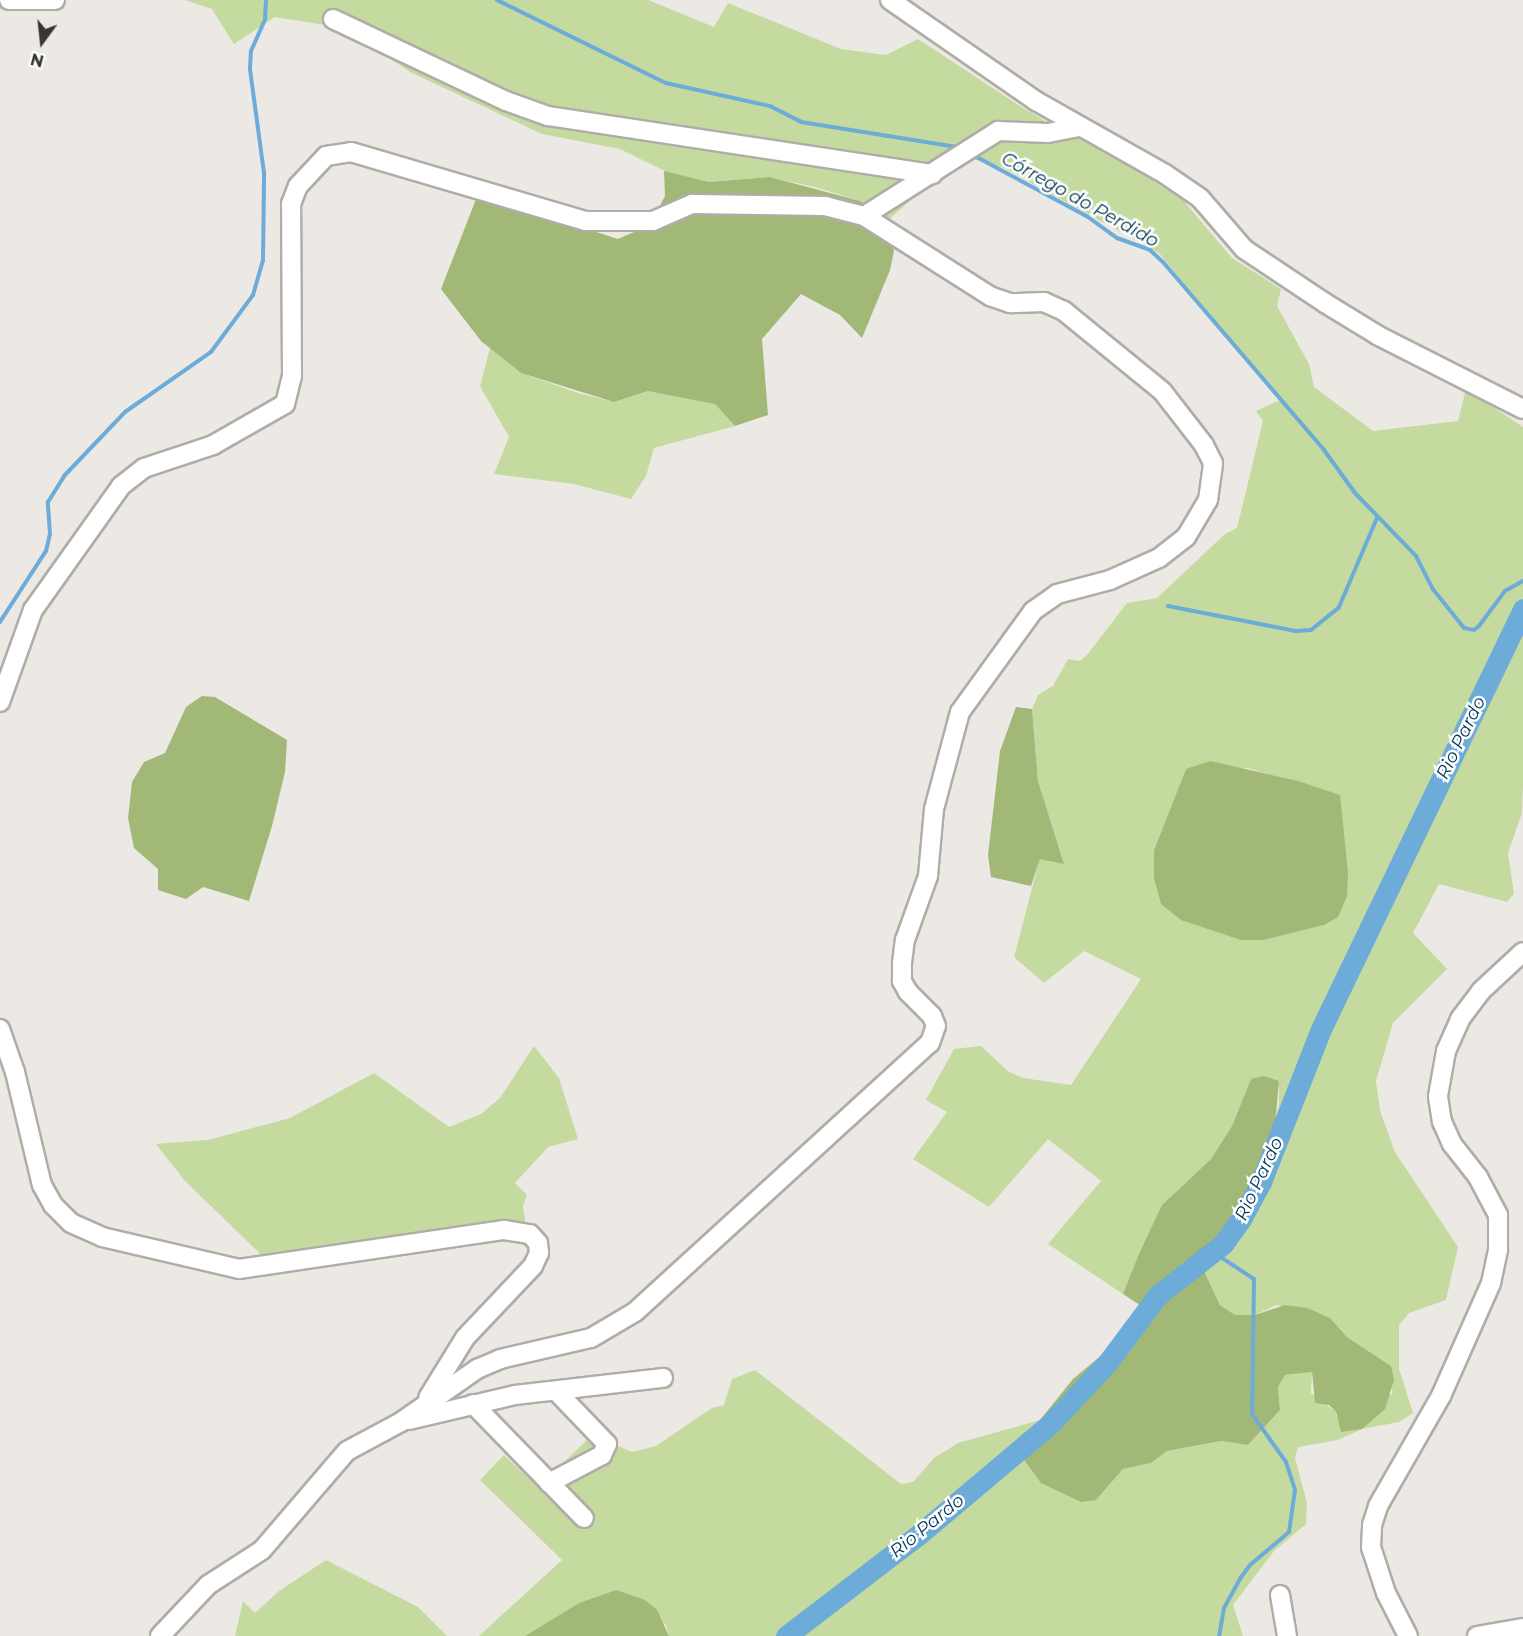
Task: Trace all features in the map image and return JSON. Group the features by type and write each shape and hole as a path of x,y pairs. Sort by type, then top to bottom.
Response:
{"street":[{"path":"9,0 55,0"},
{"path":"890,0 1036,102 1165,174 1200,198 1244,249 1325,303 1379,336 1523,409"},
{"path":"333,19 506,101 548,116 933,174"},
{"path":"864,216 998,131 1048,133 1080,127"},
{"path":"0,702 33,610 121,486 144,468 213,445 285,404 292,376 291,204 298,186 326,156 351,152 585,221 653,221 692,204 825,206 864,216 990,296 1010,303 1044,302 1064,311 1120,354 1162,391 1204,444 1213,463 1208,500 1186,537 1159,558 1110,580 1057,594 1033,611 960,712 934,809 928,876 905,940 902,963 902,981 936,1026 930,1043 917,1059 613,1327 563,1347 500,1359 426,1402 401,1422 347,1451 262,1550 208,1585 160,1636"},
{"path":"1408,1636 1386,1593 1371,1547 1372,1525 1378,1506 1441,1396 1491,1283 1498,1249 1498,1215 1478,1177 1452,1144 1442,1122 1438,1096 1446,1051 1460,1019 1481,991 1523,952"},
{"path":"0,1029 15,1072 42,1185 53,1205 71,1223 102,1237 238,1269 504,1230 530,1234 538,1243 539,1253 533,1266 465,1338 426,1402"},
{"path":"401,1422 473,1404 663,1378"},
{"path":"549,1483 602,1455 607,1444 558,1393"},
{"path":"473,1404 584,1518"},
{"path":"1280,1594 1287,1636"},
{"path":"1477,1636 1523,1628"}],"green space":[{"path":"185,0 648,0 714,27 728,3 841,49 886,55 918,39 1020,106 1062,131 1072,130 1182,199 1232,258 1281,289 1277,306 1309,364 1314,387 1373,431 1458,421 1466,389 1523,427 1523,786 1522,813 1508,853 1514,894 1507,902 1439,884 1413,933 1447,969 1393,1023 1376,1081 1380,1111 1395,1152 1458,1247 1446,1300 1409,1313 1399,1325 1399,1369 1413,1413 1399,1422 1362,1429 1338,1440 1298,1447 1295,1458 1307,1503 1306,1524 1274,1551 1233,1605 1243,1636 669,1636 666,1625 616,1590 579,1603 525,1636 479,1636 562,1560 480,1480 504,1455 538,1487 587,1440 603,1457 616,1445 632,1452 656,1446 712,1408 724,1405 732,1379 755,1370 901,1484 913,1482 934,1458 958,1443 1040,1420 1020,1454 1096,1500 1123,1469 1151,1463 1167,1451 1221,1441 1248,1445 1280,1410 1278,1387 1285,1375 1312,1372 1311,1393 1336,1412 1336,1417 1392,1394 1391,1366 1347,1337 1330,1318 1276,1305 1255,1315 1235,1315 1220,1305 1202,1267 1259,1171 1279,1105 1279,1081 1251,1079 1232,1126 1211,1159 1162,1205 1123,1294 1048,1244 1101,1181 1048,1139 989,1207 913,1159 947,1112 926,1100 954,1049 981,1046 1009,1072 1023,1078 1071,1085 1141,979 1084,951 1044,983 1014,957 1040,858 1064,864 1038,781 1032,709 1038,695 1053,686 1068,659 1080,661 1087,655 1127,603 1157,598 1225,534 1237,528 1263,421 1256,411 1280,400 1159,253 1002,167 961,156 888,220 860,201 815,187 770,177 709,182 669,173 620,149 542,134 412,73 343,28 275,17 234,44 212,9","holes":["1247,768 1340,795 1324,925 1264,940 1154,850 1186,769"]},
{"path":"664,171 709,182 770,177 860,201 888,220 894,251 890,270 862,338 840,315 801,294 762,339 768,415 735,426 715,404 648,391 614,402 521,373 481,341 441,289 478,194 618,239 650,225 665,196"},
{"path":"490,348 521,373 578,393 614,402 648,391 674,394 715,404 735,426 654,448 646,476 631,499 574,484 494,474 509,437 480,386"},
{"path":"202,696 215,697 287,740 285,772 272,826 249,901 203,887 186,899 158,890 158,869 134,848 128,818 132,782 144,762 165,753 186,707"},
{"path":"1016,707 1032,709 1038,781 1064,864 1040,859 1031,886 991,877 988,855 1000,751"},
{"path":"1210,761 1298,781 1340,795 1348,872 1347,896 1338,917 1324,925 1264,940 1241,940 1181,920 1161,904 1154,878 1154,850 1186,769"},
{"path":"534,1046 559,1078 578,1139 548,1147 515,1183 527,1195 523,1206 528,1242 494,1236 276,1269 185,1181 156,1144 208,1140 290,1118 374,1073 449,1127 481,1114 500,1098"},
{"path":"1264,1076 1279,1081 1275,1125 1259,1171 1202,1267 1220,1305 1235,1315 1255,1315 1285,1305 1307,1308 1330,1318 1347,1337 1391,1366 1394,1380 1385,1409 1362,1429 1341,1432 1336,1412 1329,1405 1315,1403 1312,1372 1285,1375 1278,1387 1280,1410 1248,1445 1221,1441 1167,1451 1151,1463 1123,1469 1096,1500 1081,1502 1041,1483 1020,1454 1040,1420 1073,1379 1152,1313 1123,1294 1162,1205 1211,1159 1232,1126 1251,1079"},
{"path":"326,1560 418,1607 447,1636 235,1636 243,1601 255,1613 279,1591"},
{"path":"616,1590 645,1600 657,1610 669,1636 525,1636 579,1603"}],"waterway":[{"path":"0,622 46,551 50,534 48,502 64,476 125,412 211,352 253,295 263,261 264,173 250,69 251,51 265,19 266,0"},
{"name":"Córrego do Perdido","path":"497,0 666,83 770,106 801,122 963,148"},
{"name":"Córrego do Perdido","path":"971,154 1088,217 1117,238 1150,250 1163,262 1324,450 1355,493 1416,556 1432,588 1464,628 1474,630 1505,591 1523,581"},
{"path":"1168,606 1296,631 1311,630 1339,607 1377,518"},
{"name":"Rio Pardo","path":"786,1636 917,1536 1051,1423 1108,1362 1158,1295 1223,1244 1241,1219 1261,1182 1321,1029 1523,609"},
{"path":"1213,1252 1254,1279 1252,1414 1286,1462 1295,1490 1289,1532 1250,1565 1240,1579 1224,1608 1219,1636"}]}
